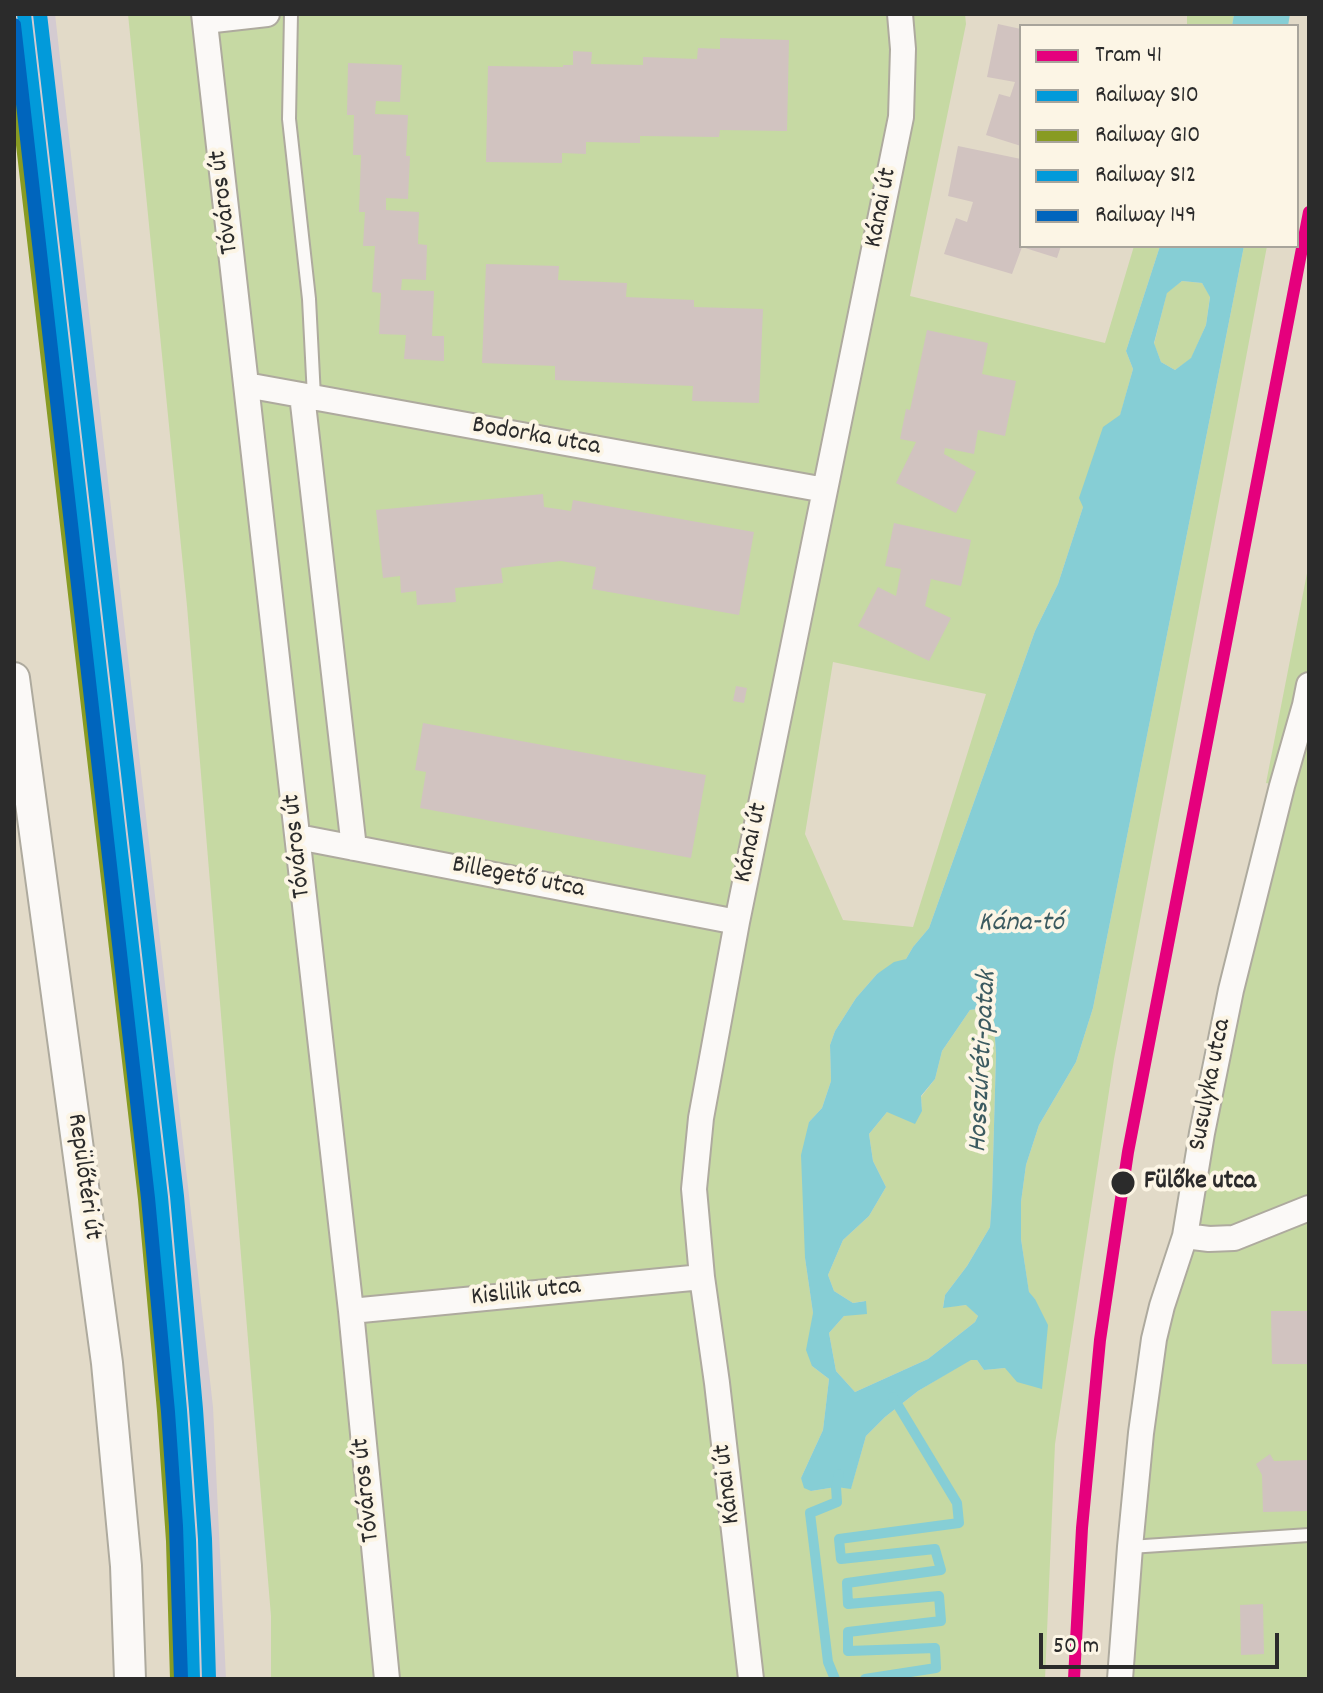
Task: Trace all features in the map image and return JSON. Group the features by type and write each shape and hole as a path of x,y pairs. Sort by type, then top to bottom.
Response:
{"street":[{"path":"205,17 267,14"},
{"name":"Kánai út","path":"751,1679 694,1189 704,1103 737,922 901,117 903,49 900,14"},
{"name":"Tóváros út","path":"205,17 351,1311 387,1679"},
{"name":"Bodorka utca","path":"246,385 825,490"},
{"path":"308,396 354,848"},
{"name":"Repülőtéri út","path":"14,678 107,1363 126,1566 130,1679"},
{"name":"Susulyka utca","path":"1120,1679 1141,1433 1154,1339 1185,1236 1231,990 1309,685"},
{"name":"Billegető utca","path":"298,837 737,922"},
{"path":"1185,1236 1234,1238 1309,1208"},
{"name":"Kislilik utca","path":"351,1311 702,1277"}],"lane":[{"path":"291,14 289,119 309,299 308,396"},
{"path":"1130,1547 1309,1535"}],"shaded area":[{"path":"14,14 55,14 213,1407 226,1679 179,1679 167,1411 110,877 14,56"}],"green space":[{"path":"128,14 965,14 966,24 910,296 1105,343 1133,248 1159,248 1126,351 1133,369 1120,416 1083,507 1058,584 1035,631 929,928 906,959 877,974 856,998 835,1031 830,1045 831,1081 822,1108 809,1122 805,1258 813,1313 812,1366 829,1379 823,1430 801,1478 811,1491 851,1488 866,1436 918,1391 971,1359 977,1360 984,1370 1005,1368 1035,1299 1029,1293 1021,1239 1021,1202 1026,1165 1039,1125 1076,1062 1093,1008 1244,248 1267,248 1114,1059 1055,1444 1045,1679 271,1679 271,1616 187,606","holes":["833,662 986,694 913,927 843,920 805,834"]},
{"path":"1187,14 1234,14 1232,24 1187,24"},
{"path":"1182,281 1202,283 1210,296 1206,325 1191,359 1175,370 1161,362 1154,344 1167,292"},
{"path":"1309,563 1309,1679 1120,1679 1141,1434 1281,786 1266,783"},
{"path":"993,1007 996,1053 990,1227 945,1295 943,1307 967,1305 978,1316 975,1322 928,1359 855,1392 836,1371 829,1333 844,1316 865,1301 853,1303 834,1291 828,1275 843,1240 869,1216 886,1187 873,1161 869,1134 887,1112 922,1111 921,1097 935,1079 942,1051 970,1010"}],"water":[{"path":"1234,14 1290,14 1288,24 1232,24"},
{"name":"Kána-tó","path":"1159,248 1244,248 1093,1008 1076,1062 1039,1125 1026,1165 1021,1202 1021,1239 1029,1292 1048,1325 1042,1389 1017,1382 1005,1368 984,1370 977,1360 971,1360 918,1391 866,1436 851,1489 836,1487 811,1491 804,1488 801,1478 823,1430 829,1379 812,1366 806,1350 813,1313 805,1258 801,1155 809,1122 822,1108 831,1081 830,1045 835,1031 856,998 877,974 894,962 906,959 929,928 1035,631 1058,584 1083,507 1079,498 1103,427 1120,415 1133,369 1126,351","holes":["1182,281 1202,283 1210,297 1206,325 1191,358 1175,370 1161,362 1154,343 1167,293","993,1007 996,1054 990,1227 945,1295 943,1308 966,1305 978,1316 975,1322 928,1359 855,1392 836,1371 829,1333 844,1316 867,1314 866,1301 853,1303 834,1291 828,1275 843,1240 869,1216 886,1187 873,1161 869,1134 887,1112 915,1124 922,1111 921,1096 935,1079 942,1051 970,1010"]}],"building":[{"path":"998,24 1019,29 1019,145 986,135 999,94 1010,97 1015,82 987,77"},
{"path":"720,38 789,40 787,131 720,130 719,137 640,136 640,143 586,142 586,154 562,153 562,163 486,162 488,66 563,67 573,65 573,51 592,52 591,64 643,65 643,57 697,59 698,48 720,49"},
{"path":"348,63 402,65 400,102 376,101 375,114 408,115 408,199 386,198 386,210 419,212 418,244 427,245 426,280 402,279 401,290 434,291 432,336 444,336 444,361 404,359 406,335 379,334 381,293 372,292 375,246 363,246 365,212 359,212 361,155 353,155 354,115 347,115"},
{"path":"958,146 1019,159 1019,248 1022,248 1012,274 944,254 956,218 967,222 973,202 948,196"},
{"path":"1025,248 1060,248 1057,258"},
{"path":"486,264 559,266 558,280 627,283 626,297 694,300 694,307 763,309 759,403 692,401 693,386 555,380 555,366 482,363"},
{"path":"927,330 988,343 982,374 1016,381 1005,436 978,430 974,454 945,448 944,454 976,472 956,513 896,483 916,442 900,439 906,409 910,410"},
{"path":"543,494 544,507 571,511 573,500 754,532 739,615 592,589 596,567 561,561 501,568 503,583 455,588 456,602 417,605 416,591 401,593 400,576 383,578 376,510"},
{"path":"894,523 971,540 961,586 931,579 925,606 951,618 929,661 858,626 878,587 896,596 901,569 885,566"},
{"path":"736,686 747,688 744,703 733,701"},
{"path":"423,723 706,775 691,858 420,808 426,772 415,770"},
{"path":"1271,1311 1309,1311 1309,1364 1272,1364"},
{"path":"1270,1454 1274,1461 1309,1460 1309,1511 1263,1512 1262,1475 1256,1464"},
{"path":"1263,1604 1264,1654 1241,1655 1240,1605"}],"waterway":[{"path":"865,1679 936,1668 935,1648 848,1651 848,1632 941,1621 939,1596 848,1604 847,1583 941,1570 935,1549 841,1559 839,1539 959,1523 957,1503 893,1397"},
{"name":"Hosszúréti-patak","path":"835,1679 828,1662 810,1513 837,1502 839,1474"}],"tram line":[{"name":"41","path":"1074,1679 1082,1528 1100,1340 1128,1152 1309,212"}],"rail line":[{"name":"S10","path":"24,14 161,1197 189,1540 193,1679"},
{"name":"S12","path":"40,14 177,1196 205,1539 209,1679"},
{"name":"149","path":"14,25 148,1198 176,1526 181,1679"},
{"name":"G10","path":"14,67 145,1199 173,1541 177,1679"}],"place":[{"name":"Fülőke utca","path":"1123,1183"}]}
